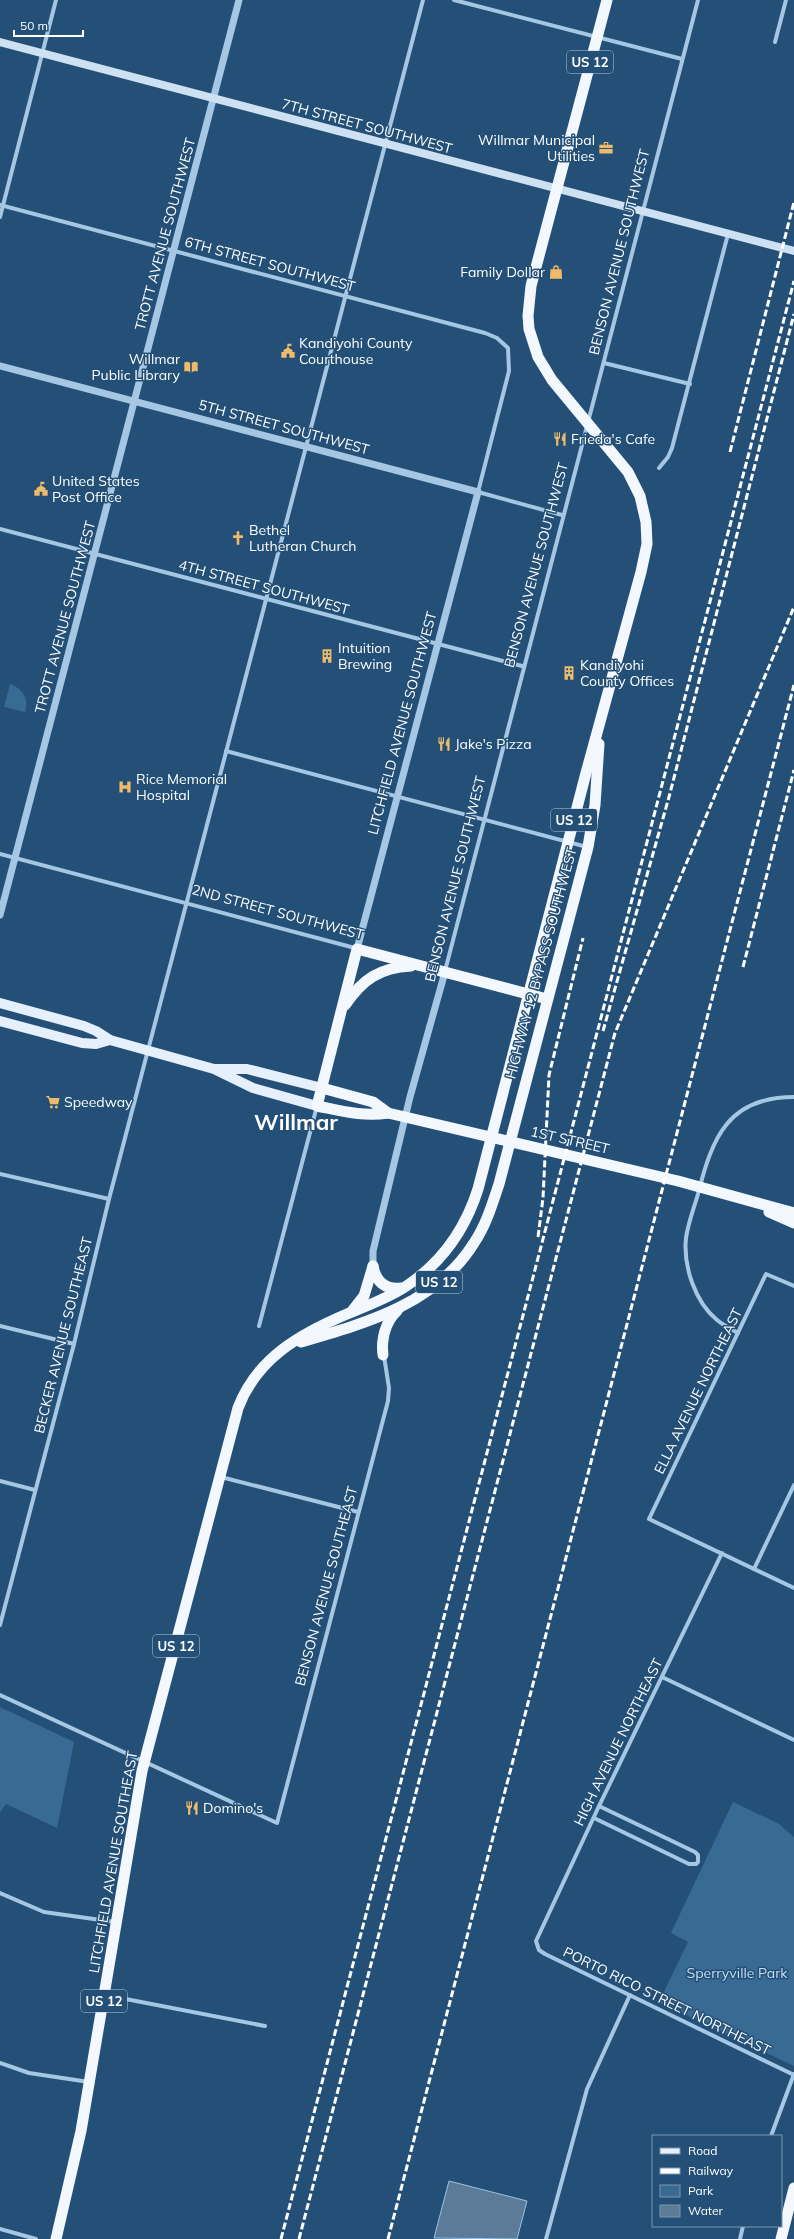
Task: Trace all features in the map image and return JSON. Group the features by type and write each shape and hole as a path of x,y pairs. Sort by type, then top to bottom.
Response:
{"highway":[{"name":"US 12","path":"557,189 606,0"},
{"name":"HIGHWAY 12 BYPASS SOUTHWEST","path":"404,1288 435,1263 460,1231 473,1205 568,842 641,572 647,532 644,511 635,484 619,460 552,380 538,357 529,329 528,308 531,286 557,189"},
{"name":"HIGHWAY 12 BYPASS SOUTHWEST","path":"402,1308 440,1282 456,1267 474,1243 493,1203 588,847 596,805 600,725"},
{"name":"2ND STREET SOUTHWEST","path":"357,949 547,999"},
{"name":"LITCHFIELD AVENUE SOUTHWEST","path":"318,1106 357,949"},
{"path":"339,1018 356,990 375,975 395,967 431,968"},
{"name":"1ST STREET","path":"322,1088 373,1102 388,1113"},
{"name":"1ST STREET","path":"318,1106 358,1115 370,1116 388,1113 678,1181 745,1201"},
{"path":"745,1201 794,1213"},
{"path":"745,1201 794,1223"},
{"path":"373,1266 376,1277 384,1286 389,1288 404,1288"},
{"path":"350,1313 364,1296 373,1266"},
{"name":"US 12","path":"288,1347 313,1330 404,1288"},
{"name":"US 12","path":"288,1347 355,1326 402,1308"},
{"path":"383,1355 383,1343 388,1324 394,1314 402,1308"},
{"name":"LITCHFIELD AVENUE SOUTHEAST","path":"56,2239 73,2170 90,2082 144,1762 232,1425 242,1396 265,1363 288,1347"},
{"path":"781,2239 794,2188"}],"main road":[{"name":"7TH STREET SOUTHWEST","path":"0,42 794,251"},
{"path":"0,1003 84,1026 110,1040 214,1069 253,1088 318,1106"},
{"path":"0,1021 82,1043 96,1044 110,1040"},
{"path":"214,1069 247,1069 322,1088"}],"street":[{"path":"0,217 1,206 56,0"},
{"name":"TROTT AVENUE SOUTHWEST","path":"0,915 239,0"},
{"name":"BECKER AVENUE SOUTHEAST","path":"0,1625 74,1344 108,1199 188,903 226,751 423,0"},
{"path":"454,0 682,59"},
{"name":"BENSON AVENUE SOUTHWEST","path":"373,1266 373,1251 406,1113 445,972 522,666 604,363 698,0"},
{"path":"775,42 786,0"},
{"name":"6TH STREET SOUTHWEST","path":"1,206 174,250 485,333 498,338 508,348"},
{"path":"659,468 668,457 690,384 728,234"},
{"name":"LITCHFIELD AVENUE SOUTHWEST","path":"357,949 439,644 509,371 508,348"},
{"path":"604,363 690,384"},
{"name":"5TH STREET SOUTHWEST","path":"0,366 562,515"},
{"name":"4TH STREET SOUTHWEST","path":"0,530 522,666"},
{"path":"226,751 588,847"},
{"name":"2ND STREET SOUTHWEST","path":"0,854 357,949"},
{"path":"738,1333 718,1321 709,1312 700,1299 687,1266 686,1237 707,1156 722,1131 738,1113 756,1102 779,1097 794,1097"},
{"path":"259,1326 318,1106"},
{"path":"0,1174 108,1199"},
{"name":"ELLA AVENUE NORTHEAST","path":"722,1553 649,1519 766,1274 794,1286"},
{"path":"0,1326 74,1344"},
{"name":"BENSON AVENUE SOUTHEAST","path":"144,1762 277,1823 388,1402 388,1388 383,1355"},
{"path":"219,1476 358,1512"},
{"path":"0,1481 35,1490"},
{"path":"754,1569 794,1484"},
{"path":"722,1553 794,1588"},
{"name":"HIGH AVENUE NORTHEAST","path":"536,1941 599,1806 722,1553"},
{"path":"662,1676 794,1740"},
{"path":"0,1695 144,1762"},
{"path":"594,1818 689,1864 693,1865 698,1862 698,1855 695,1852 599,1806"},
{"path":"0,1892 44,1912 117,1923"},
{"name":"PORTO RICO STREET NORTHEAST","path":"536,1941 539,1950 545,1954 794,2075"},
{"path":"105,1995 265,2026"},
{"path":"546,2239 588,2089 630,1995"},
{"path":"0,2063 29,2073 90,2082"},
{"path":"772,2135 794,2075"},
{"path":"740,2239 743,2227"},
{"path":"0,2229 36,2239"}],"green space":[{"path":"10,684 22,691 26,702 25,712 4,707"},
{"path":"0,1707 74,1742 57,1828 6,1804 0,1813"},
{"name":"Sperryville Park","path":"733,1802 779,1824 794,1837 794,2066 659,2002 688,1942 671,1933"}],"water":[{"path":"449,2181 527,2201 517,2239 434,2238"}],"railway":[{"path":"730,452 794,202"},
{"path":"281,2239 794,281"},
{"path":"603,1031 669,797 794,314"},
{"path":"299,2239 615,1033 794,607"},
{"path":"388,2239 794,685"},
{"path":"743,967 794,770"},
{"path":"538,1237 543,1198 549,1075 583,938"}],"place":[{"name":"Willmar Municipal Utilities","path":"606,148"},
{"name":"Family Dollar","path":"556,272"},
{"name":"Kandiyohi County Courthouse","path":"288,351"},
{"name":"Willmar Public Library","path":"191,367"},
{"name":"Frieda's Cafe","path":"560,439"},
{"name":"United States Post Office","path":"41,489"},
{"name":"Bethel Lutheran Church","path":"238,538"},
{"name":"Intuition Brewing","path":"327,656"},
{"name":"Kandiyohi County Offices","path":"569,673"},
{"name":"Jake's Pizza","path":"444,744"},
{"name":"Rice Memorial Hospital","path":"125,787"},
{"name":"Speedway","path":"53,1102"},
{"name":"Domino's","path":"192,1808"}],"district":[{"name":"Willmar","path":"296,1122"}]}
